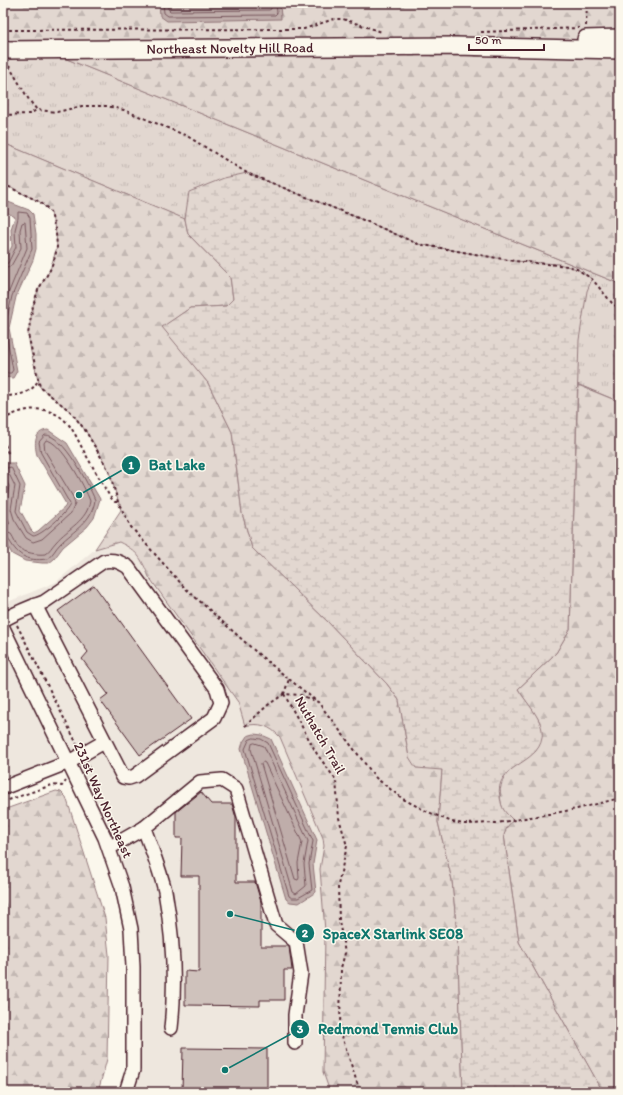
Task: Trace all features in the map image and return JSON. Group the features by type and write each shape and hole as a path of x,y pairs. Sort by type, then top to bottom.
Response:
{"main road":[{"name":"Northeast Novelty Hill Road","path":"6,58 456,46 525,41 620,38"},
{"name":"Northeast Novelty Hill Road","path":"456,46 620,50"}],"street":[{"path":"7,618 55,596 104,561 111,560 120,562 128,567 217,689 221,703 214,718 129,778 123,776 104,742 35,606"},
{"name":"231st Way Northeast","path":"3,628 69,762 109,848 122,887 131,929 134,1008 133,1070 126,1092"},
{"path":"3,788 69,762 104,742"},
{"path":"109,848 144,828 200,782 222,780 236,789 276,925 296,942 301,973 295,1015 295,1043"},
{"path":"144,828 164,890 173,949 174,1001 171,1028"}],"path":[{"path":"585,28 588,3"},
{"path":"3,30 304,29 334,19 343,19 388,34"},
{"path":"479,32 591,29"},
{"path":"6,58 29,100 37,110"},
{"path":"3,115 29,114 37,110 57,112 82,106 107,106 124,110 187,136 247,173 418,244 514,261 568,266 592,279 612,303 620,308"},
{"path":"3,184 40,202 47,208 51,213 56,233 57,247 55,258 50,270 38,290 33,306 28,334 38,381 43,392 71,412 85,430 108,471 118,502 131,527 184,587 257,653 318,702 376,778 403,799 438,816 452,822 464,824 513,820 577,809 620,798"},
{"path":"3,396 33,390 38,381"},
{"path":"3,420 28,409 49,410 58,415 69,426 110,498 115,502 118,502"},
{"path":"3,438 10,456"},
{"path":"3,598 7,618 83,754 89,768"},
{"path":"245,726 268,705 284,694 289,679"},
{"path":"284,694 300,695 318,702"},
{"name":"Nuthatch Trail","path":"284,694 295,711 317,754 336,780 339,818 347,846 338,885 339,921 345,953 341,968 340,1030 360,1092"},
{"path":"3,802 52,785 62,786"}],"shaded area":[{"path":"119,542 133,548 143,563 149,577 238,702 245,725 254,723 264,725 274,730 280,737 323,838 324,846 320,869 325,931 323,1072 330,1092 126,1092 133,1070 122,887 69,763 3,788 3,604 56,582 95,549"}],"green space":[{"path":"3,3 620,3 620,284 42,49 3,50"},
{"path":"3,33 620,284 620,402 3,143"},
{"path":"3,143 185,219 188,234 230,277 233,299 226,306 190,308 163,327 208,383 232,432 242,513 252,548 328,622 387,684 399,700 409,757 442,770 438,822 452,880 457,934 463,1092 330,1092 323,1072 325,931 320,869 324,846 323,838 280,737 272,730 264,726 255,724 245,726 238,702 149,577 144,565 135,552 119,542 95,549 121,510 109,471 85,430 71,412 40,387 28,334 33,306 38,290 50,270 57,247 56,233 51,213 40,202 3,184"},
{"path":"247,173 418,244 514,261 559,264 577,269 592,279 587,291 579,340 570,629 556,653 518,689 538,718 541,725 542,738 539,747 533,754 509,771 503,778 500,786 500,797 505,812 513,820 507,827 504,835 519,942 603,1092 463,1092 457,934 452,880 438,822 442,770 416,768 409,757 399,700 387,684 328,622 252,548 242,513 232,432 208,383 162,327 190,308 226,306 233,299 230,277 188,234 185,219 189,192 224,178"},
{"path":"578,385 620,402 620,1092 603,1092 519,942 504,835 506,823 500,789 502,781 506,775 519,763 536,751 540,722 518,689 556,653 570,629"},
{"path":"56,791 61,792 66,797 105,918 109,955 107,1059 98,1092 3,1092 3,810"}],"water":[{"path":"159,3 280,3 281,19 167,21 160,16"},
{"path":"3,200 29,210 33,214 36,234 36,249 33,260 16,297 9,328 17,371 13,378 3,377 3,264 12,246 11,229 15,217 3,210"},
{"path":"48,430 67,443 100,499 94,518 87,527 63,547 49,563 42,563 25,561 12,554 3,537 3,469 5,463 14,463 25,486 20,510 31,530 34,533 38,531 65,507 66,504 37,455 35,447 38,435 43,431"},
{"path":"254,734 262,735 271,739 317,840 313,864 316,892 299,903 290,902 286,899 241,749 247,736"}],"building":[{"path":"94,585 191,719 140,755 100,700 108,694 82,659 88,652 58,611"},
{"path":"201,792 211,804 232,804 236,818 236,882 255,882 261,902 261,946 289,946 292,970 284,970 284,1000 260,1000 260,1006 185,1005 185,971 199,972 199,876 181,876 182,838 176,838 176,812"},
{"path":"183,1048 267,1049 267,1092 182,1092"}],"place":[{"name":"Bat Lake","path":"79,495"},
{"name":"SpaceX Starlink SE08","path":"230,914"},
{"name":"Redmond Tennis Club","path":"225,1070"}]}
